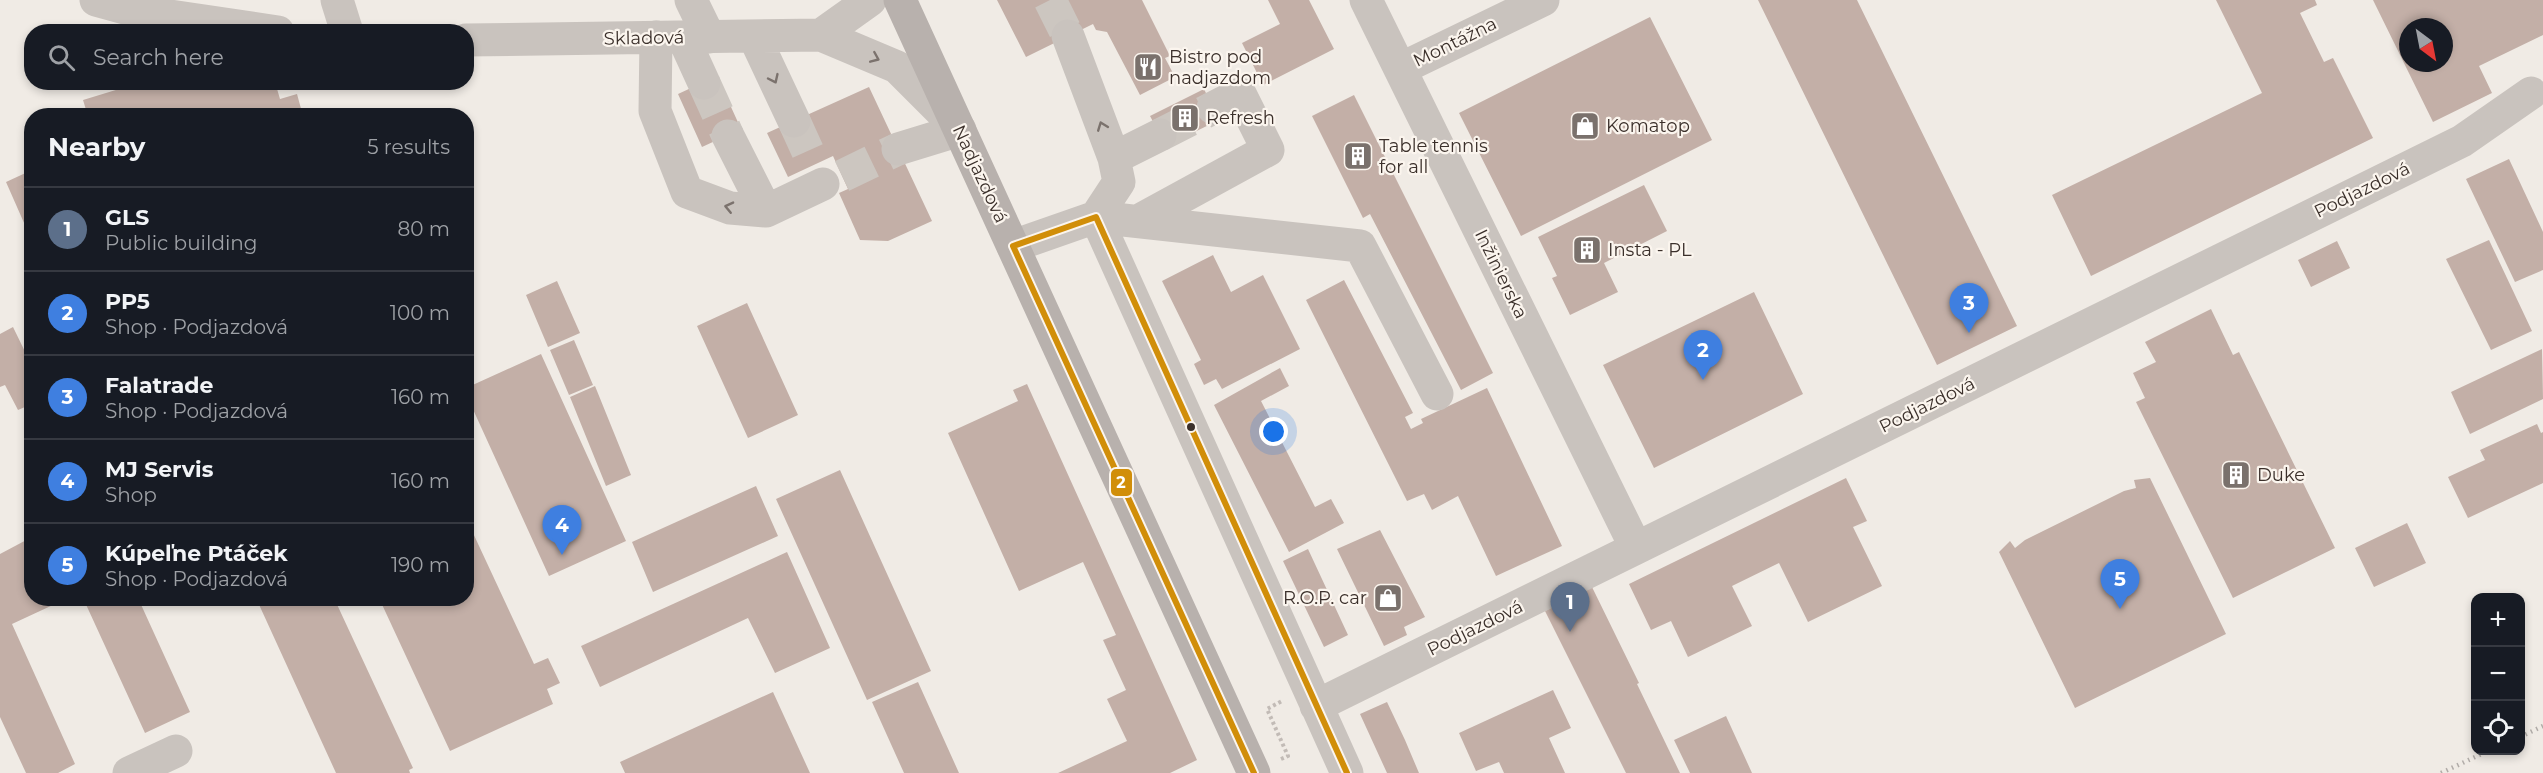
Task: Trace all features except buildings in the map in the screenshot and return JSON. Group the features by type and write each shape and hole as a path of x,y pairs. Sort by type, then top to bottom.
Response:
{"main road":[{"name":"Nadjazdová","path":"900,0 1254,773"}],"street":[{"path":"96,0 136,11 224,24"},
{"path":"337,0 344,24"},
{"path":"691,0 683,37 655,111 687,192 730,208 766,211 826,175"},
{"path":"821,35 870,0"},
{"name":"Inžinierska","path":"1366,0 1636,548"},
{"name":"Montážna","path":"1400,69 1543,0"},
{"name":"Skladová","path":"474,40 821,35 897,67 960,130"},
{"path":"754,36 794,121"},
{"path":"1068,36 1114,158 1119,182 1096,217"},
{"path":"683,37 704,83"},
{"name":"Podjazdová","path":"1316,705 2462,141 2531,93"},
{"path":"1138,221 1268,150 1227,101"},
{"path":"898,149 960,130"},
{"path":"1114,158 1160,135"},
{"path":"728,136 766,211"},
{"path":"1096,217 1347,773"},
{"path":"1013,246 1096,217 1360,246 1437,393"},
{"path":"129,773 176,751"}],"path":[{"path":"1267,709 1288,756"}],"tunnel":[{"path":"1050,0 1068,36"},
{"path":"704,83 728,136"},
{"path":"1160,135 1213,108"},
{"path":"794,121 814,165"},
{"path":"842,176 898,149"}],"railway":[{"path":"2525,735 2543,726"},
{"path":"2441,773 2479,755"}],"transit line":[{"name":"2","path":"1254,773 1013,246 1096,217 1347,773"}],"place":[{"name":"Bistro pod nadjazdom","path":"1148,67"},
{"name":"Refresh","path":"1185,118"},
{"name":"Komatop","path":"1585,126"},
{"name":"Table tennis for all","path":"1358,156"},
{"name":"Insta - PL","path":"1587,250"},
{"name":"Falatrade","path":"1969,333"},
{"name":"PP5","path":"1703,380"},
{"name":"Duke","path":"2236,475"},
{"name":"MJ Servis","path":"562,555"},
{"name":"R.O.P. car","path":"1388,598"},
{"name":"Kúpeľne Ptáček","path":"2120,609"},
{"name":"GLS","path":"1570,632"}]}
